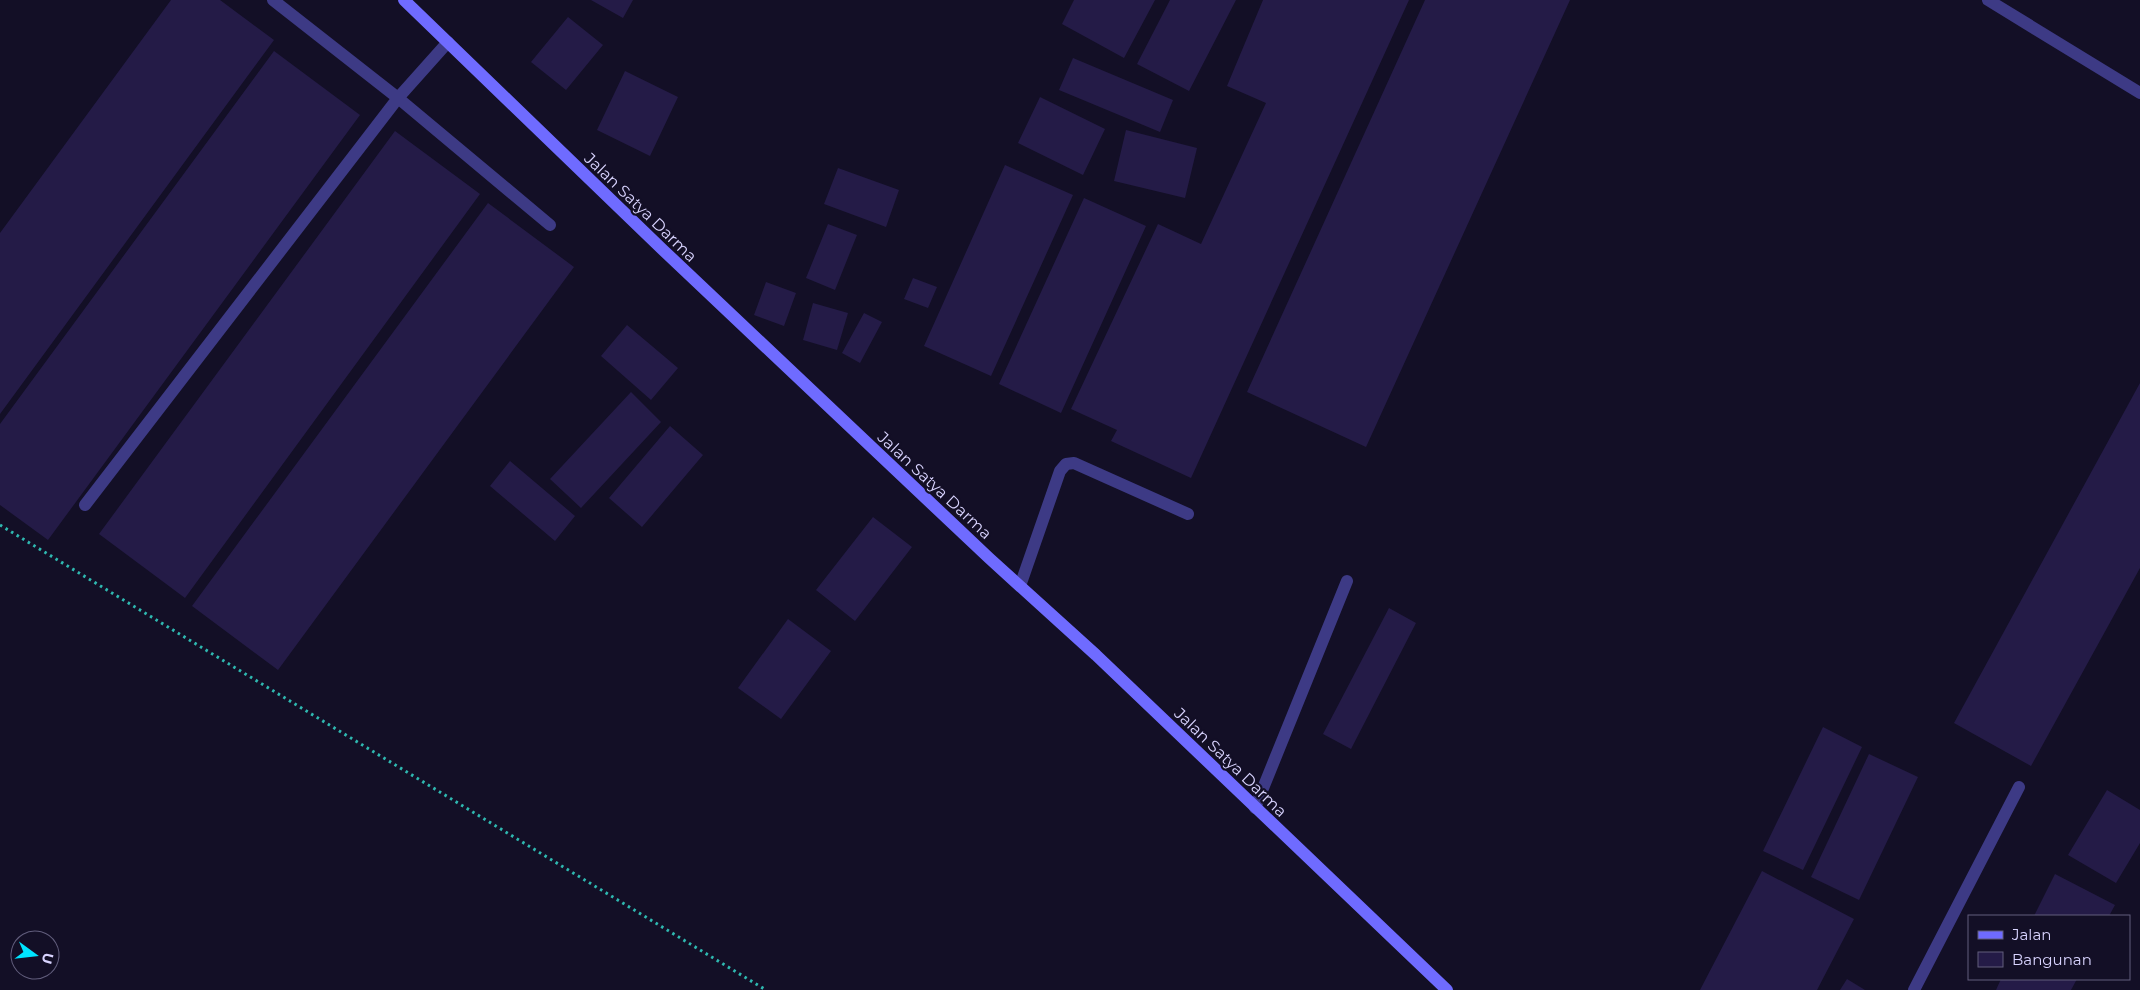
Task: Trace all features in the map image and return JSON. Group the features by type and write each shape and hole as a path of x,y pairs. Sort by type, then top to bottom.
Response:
{"main road":[{"name":"Jalan Satya Darma","path":"404,0 656,244 1096,655 1447,990"}],"street":[{"path":"273,0 398,98 550,224"},
{"path":"1988,0 2140,93"},
{"path":"86,505 398,98 448,42"},
{"path":"1020,586 1060,470 1066,464 1074,463 1188,514"},
{"path":"1256,808 1347,581"},
{"path":"1914,990 2019,787"}],"path":[{"path":"0,525 766,990"}],"building":[{"path":"171,0 220,0 274,40 0,414 0,233"},
{"path":"591,0 633,0 623,18"},
{"path":"1074,0 1155,0 1124,58 1062,24"},
{"path":"1170,0 1236,0 1189,91 1137,64"},
{"path":"1263,0 1409,0 1191,478 1111,441 1117,430 1071,409 1158,224 1201,244 1266,103 1227,86"},
{"path":"1425,0 1570,0 1366,447 1247,392"},
{"path":"568,17 603,45 566,90 531,62"},
{"path":"274,51 360,115 48,540 0,505 0,424"},
{"path":"1073,58 1173,100 1160,132 1059,90"},
{"path":"625,71 678,97 650,156 597,130"},
{"path":"1040,97 1105,129 1083,175 1018,143"},
{"path":"1126,130 1197,148 1185,198 1114,181"},
{"path":"395,131 480,194 185,598 99,534"},
{"path":"1005,165 1073,195 991,376 924,346"},
{"path":"838,168 899,190 886,227 824,204"},
{"path":"1084,198 1146,226 1061,413 999,384"},
{"path":"488,203 574,267 278,670 192,606"},
{"path":"828,224 857,235 835,290 806,278"},
{"path":"913,278 937,287 928,308 904,299"},
{"path":"766,282 796,293 784,326 754,315"},
{"path":"813,303 848,313 837,350 803,340"},
{"path":"864,313 882,322 860,363 842,353"},
{"path":"627,325 678,368 651,400 601,356"},
{"path":"2140,383 2140,568 2031,766 1954,723"},
{"path":"631,392 661,422 581,508 550,479"},
{"path":"670,426 703,455 642,527 609,498"},
{"path":"510,461 575,516 555,541 490,486"},
{"path":"873,517 912,547 855,621 816,590"},
{"path":"1389,608 1416,623 1351,749 1323,734"},
{"path":"788,619 831,651 781,719 738,688"},
{"path":"1823,727 1862,747 1803,870 1763,851"},
{"path":"1869,754 1918,777 1859,900 1811,877"},
{"path":"2107,790 2140,810 2140,843 2116,883 2068,855"},
{"path":"1762,871 1854,919 1817,990 1700,990"},
{"path":"2055,874 2115,905 2110,915 2034,915"},
{"path":"1847,979 1865,990 1840,990"},
{"path":"2001,980 2076,980 2071,990 1996,990"}]}
